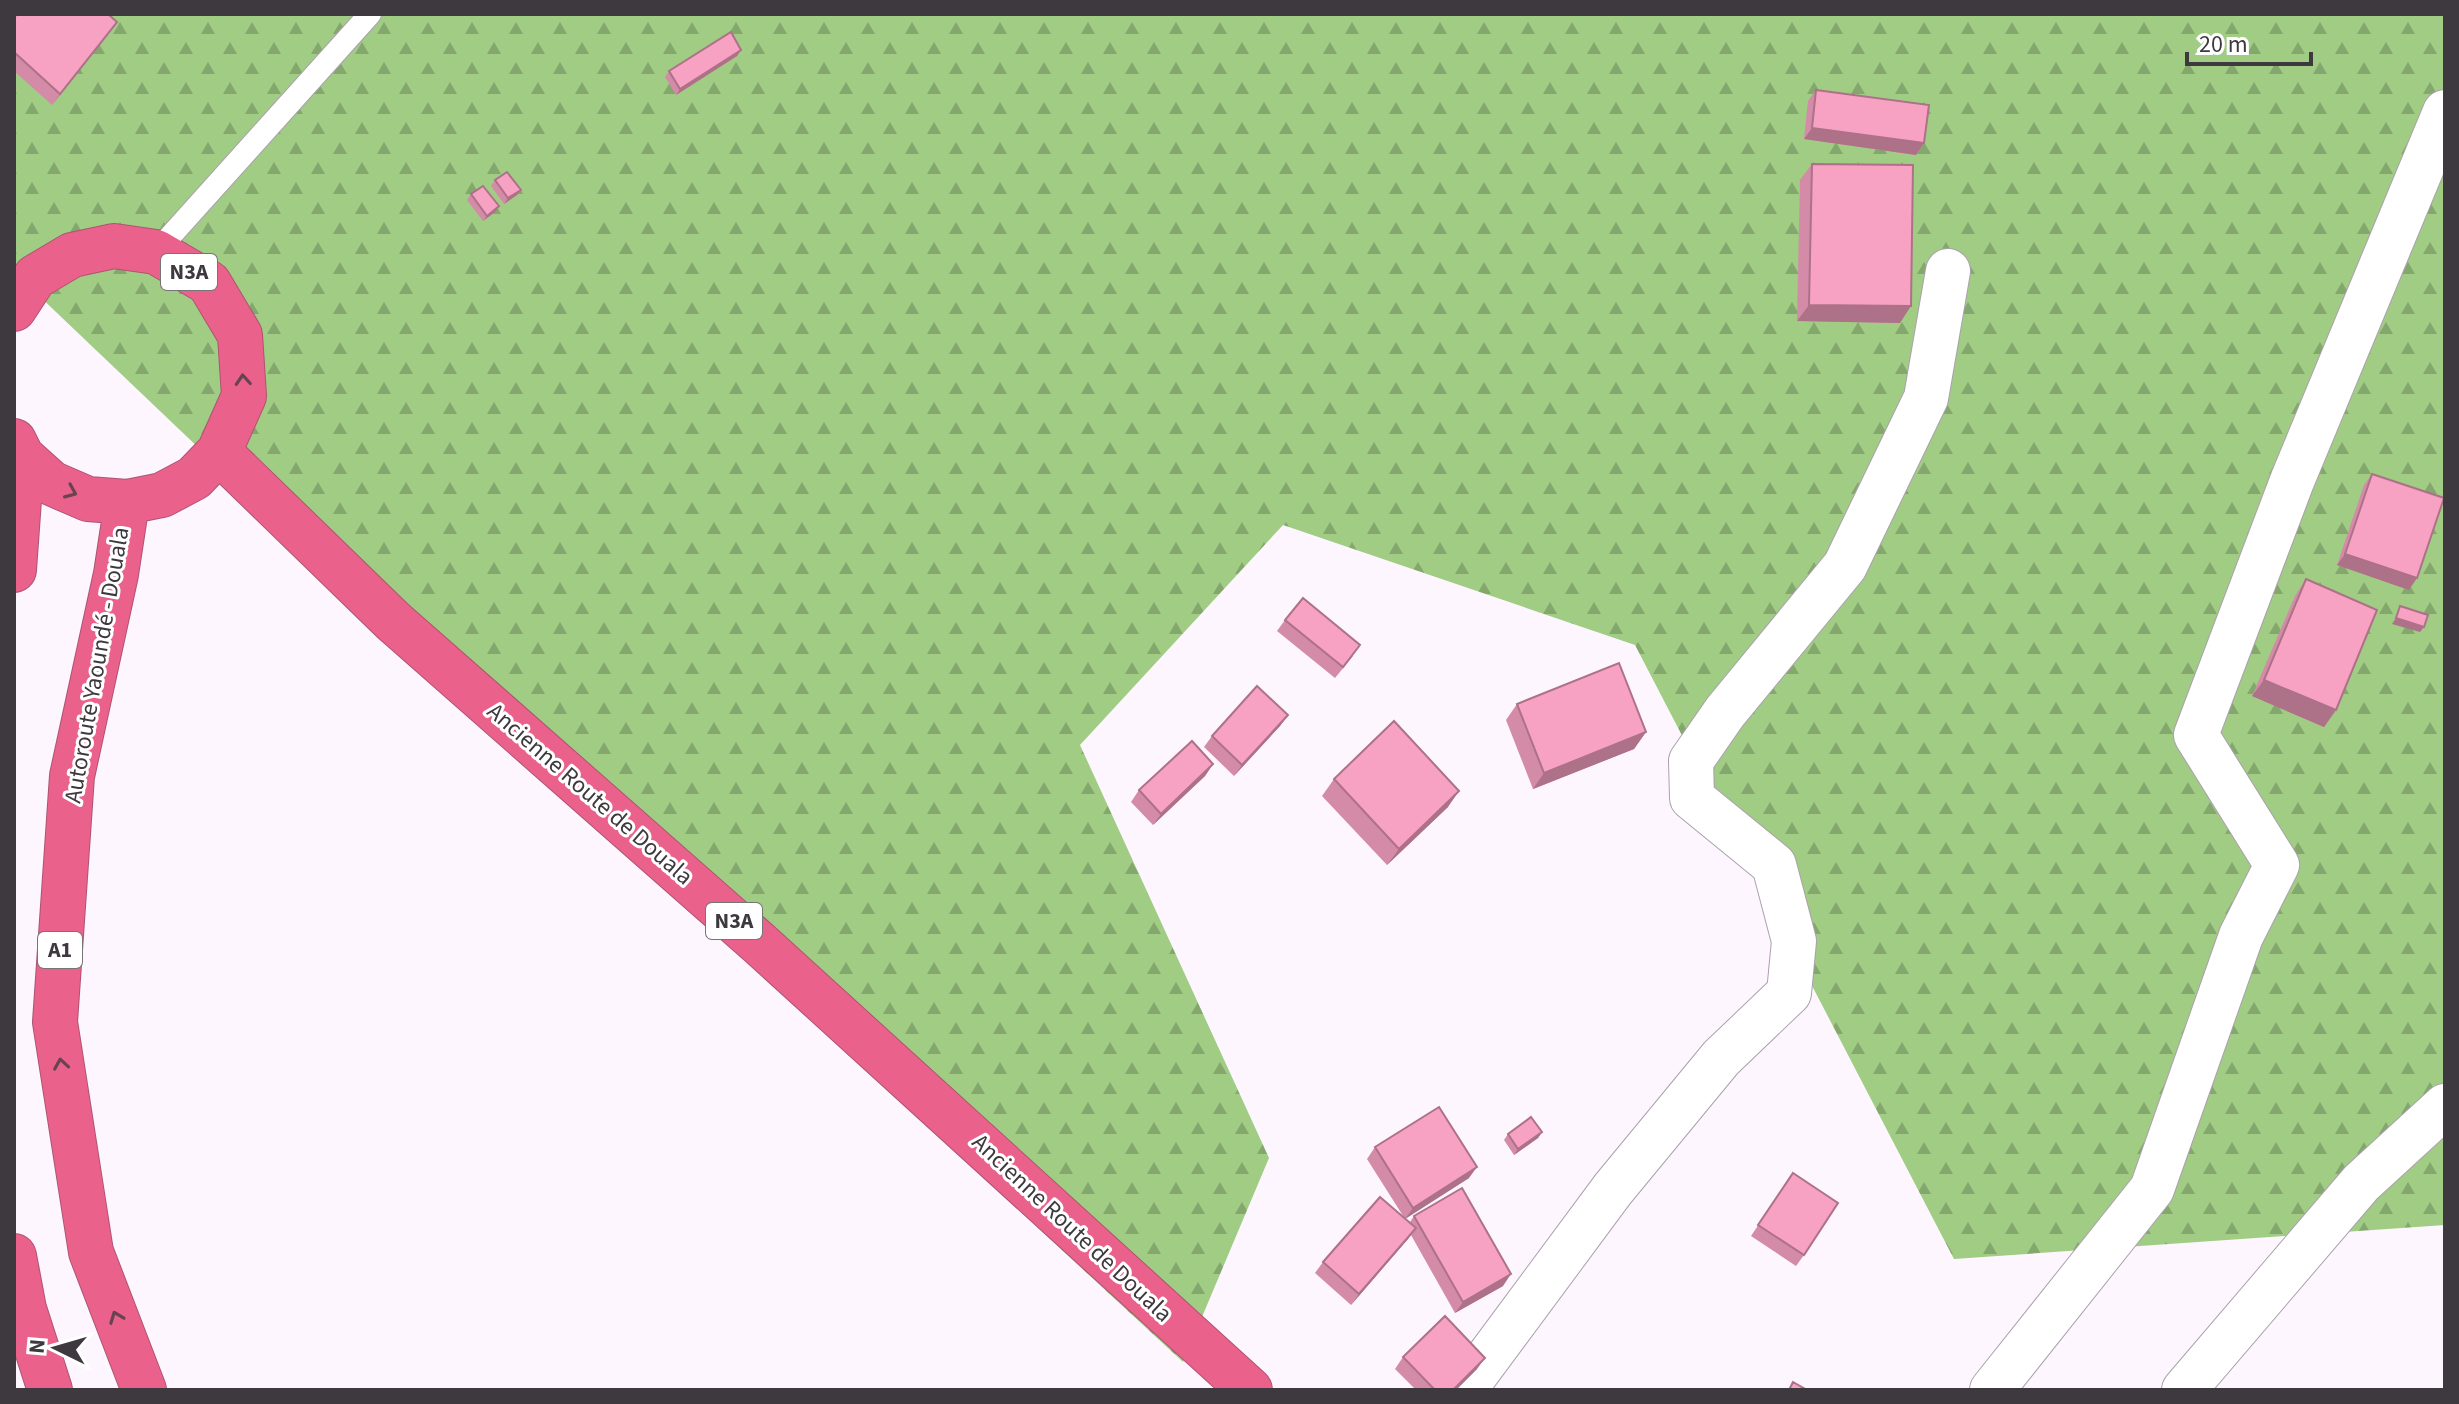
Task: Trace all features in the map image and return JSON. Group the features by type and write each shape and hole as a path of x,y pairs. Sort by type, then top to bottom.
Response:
{"highway":[{"name":"N3A","path":"18,449 51,483 88,499 127,502 162,495 194,478 219,452 244,396 240,335 209,283 156,252 114,246 72,255 21,281"},
{"path":"14,570 18,449"},
{"name":"Ancienne Route de Douala","path":"219,452 393,621 760,944 1250,1390"},
{"name":"Autoroute Yaoundé - Douala","path":"127,502 116,574 72,776 55,1022 91,1252 144,1390"},
{"path":"14,1256 24,1309 50,1390"}],"street":[{"path":"1992,1390 2152,1189 2241,936 2277,865 2196,735 2292,481 2445,112"},
{"path":"1464,1390 1613,1189 1711,1070 1789,993 1794,941 1774,865 1692,798 1691,761 1725,712 1845,566 1926,398 1948,271"},
{"path":"2184,1390 2361,1183 2445,1106"}],"lane":[{"path":"156,252 370,14"}],"green space":[{"path":"14,14 2445,14 2445,1225 1954,1259 1635,645 1283,525 1080,745 1269,1158 1183,1362 327,570 14,272"}],"building":[{"path":"17,14 108,14 117,22 60,94 14,52 14,18"},
{"path":"731,32 741,50 680,89 669,71"},
{"path":"1816,90 1929,105 1924,143 1812,128"},
{"path":"1812,164 1913,165 1911,306 1809,305"},
{"path":"507,172 521,190 508,198 495,180"},
{"path":"483,186 499,206 487,216 471,194"},
{"path":"2372,474 2444,498 2417,578 2345,554"},
{"path":"2306,579 2377,610 2336,710 2264,680"},
{"path":"1303,598 1360,645 1343,667 1285,620"},
{"path":"2400,606 2428,615 2424,627 2396,618"},
{"path":"1619,663 1646,732 1544,773 1517,704"},
{"path":"1257,686 1288,715 1242,765 1212,736"},
{"path":"1394,721 1459,791 1399,849 1334,779"},
{"path":"1192,741 1213,764 1161,814 1139,790"},
{"path":"1439,1107 1477,1167 1413,1208 1375,1147"},
{"path":"1531,1117 1542,1132 1518,1149 1508,1134"},
{"path":"1793,1173 1838,1203 1804,1255 1758,1225"},
{"path":"1462,1188 1511,1274 1463,1302 1414,1216"},
{"path":"1380,1197 1416,1228 1359,1294 1323,1262"},
{"path":"1445,1316 1485,1358 1453,1390 1435,1390 1403,1357"},
{"path":"1793,1382 1807,1390 1789,1390"}]}
